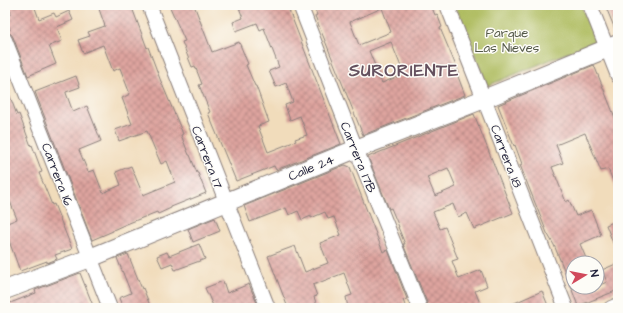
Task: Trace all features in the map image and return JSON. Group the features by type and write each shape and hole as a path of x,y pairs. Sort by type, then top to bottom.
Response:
{"street":[{"name":"Carrera 17","path":"149,5 268,308"},
{"name":"Carrera 17B","path":"300,5 420,308"},
{"name":"Carrera 18","path":"447,5 566,308"},
{"path":"590,5 612,46 618,76"},
{"name":"Carrera 16","path":"5,40 110,308"},
{"name":"Calle 24","path":"5,290 90,258 612,46"},
{"path":"611,308 618,305"}],"green space":[{"name":"Parque Las Nieves","path":"455,5 581,5 596,41 487,86"}],"building":[{"path":"8,5 34,5 39,19 54,13 56,17 69,11 73,20 57,27 62,41 49,46 56,64 28,76 13,37 7,32 10,30 5,16 11,14"},
{"path":"100,5 131,5 147,48 148,47 183,134 181,135 206,193 171,207 158,214 157,212 124,225 92,240 35,92 76,76 80,87 66,92 73,112 87,106 101,141 79,150 88,172 94,170 103,193 121,185 116,172 131,166 143,195 175,182 167,161 161,164 147,131 119,141 115,130 132,124 122,98 130,94 120,68 113,71 103,45 83,53 78,40 90,36 88,32 105,26 99,9 101,8"},
{"path":"169,5 194,5 212,52 239,42 248,64 246,65 256,86 269,122 258,126 268,152 307,135 300,116 290,120 285,105 293,102 286,83 276,87 269,71 279,67 264,28 260,30 257,23 236,31 233,22 243,18 238,5 287,5 341,144 276,170 274,166 236,181 208,113 210,112 199,85 202,84 195,66 192,67 182,42 185,41"},
{"path":"313,5 431,5 435,15 437,14 442,27 440,28 459,73 457,74 465,95 363,135 315,16 317,15","holes":["382,8 391,32 359,45 350,22","391,42 404,74 382,83 369,51"]},
{"path":"605,5 618,5 618,34 617,34"},
{"path":"594,65 618,125 618,193 608,169 601,171 585,133 556,145 563,163 552,167 566,202 569,200 576,216 591,210 601,235 580,244 585,255 565,255 565,272 554,245 547,233 520,165 522,164 515,145 514,146 498,105"},
{"path":"5,86 17,115 19,114 31,146 32,145 42,172 39,173 52,205 54,204 72,249 55,255 57,259 20,271 5,230 5,224 17,219 5,189"},
{"path":"474,114 513,213 474,229 467,213 458,217 453,204 433,212 440,229 445,227 458,259 452,261 459,279 481,270 487,286 475,291 482,308 428,308 403,244 405,244 399,227 391,208 389,209 368,157","holes":["448,168 456,187 435,196 427,177"]},
{"path":"345,165 350,167 383,252 388,250 407,299 403,300 406,308 348,308 346,297 352,295 344,273 313,285 317,296 314,297 318,308 288,308 268,256 295,246 305,272 328,263 320,243 341,235 334,217 328,219 325,212 302,220 298,211 289,215 286,208 250,222 244,206"},
{"path":"215,218 220,231 193,242 188,229"},
{"path":"618,220 618,252 617,253 606,225"},
{"path":"199,244 205,259 175,270 172,263 162,267 157,256 167,252 169,256"},
{"path":"128,254 151,308 123,308 119,298 131,293 117,258"},
{"path":"618,263 618,290 578,306 574,295 605,295 605,283 607,282 605,277 605,269"},
{"path":"80,273 94,308 5,308 5,305 36,293 35,290"},
{"path":"223,281 227,293 249,284 259,308 214,308 205,288"},
{"path":"542,291 549,308 503,308"}],"district":[{"name":"SURORIENTE","path":"404,70"}]}
